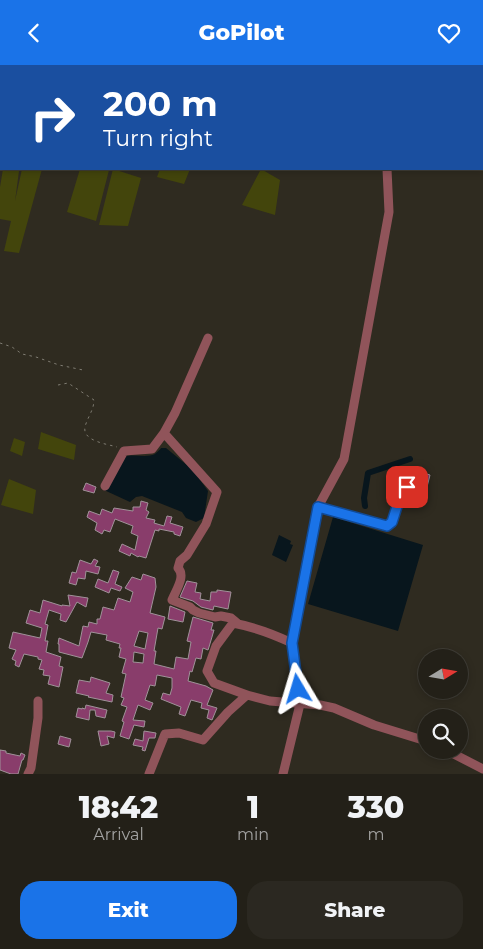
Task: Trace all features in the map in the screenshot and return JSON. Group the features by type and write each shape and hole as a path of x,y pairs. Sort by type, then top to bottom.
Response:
{"street":[{"path":"282,774 300,704 292,643 318,507 344,459 389,212 388,170"},
{"path":"105,486 124,451 152,449 164,433 175,413 208,338"},
{"path":"164,433 217,492 206,524 187,555 180,561 178,568 181,571 181,575 172,600 190,607 199,613 231,618 237,623"},
{"path":"318,507 387,526 392,522 404,487 423,492"},
{"path":"292,643 248,625 233,623 216,646 207,671 214,683 247,695 270,701 334,708 374,725 418,739"},
{"path":"149,774 165,734 179,733 203,740 228,712 247,695"},
{"path":"28,774 31,768 38,718 38,701"},
{"path":"464,759 483,769"}],"path":[{"path":"0,343 12,347 22,354 59,365 82,369"},
{"path":"58,385 68,383 94,400 94,406 84,428 85,434 90,439 122,448 124,451"}],"shaded area":[{"path":"3,170 19,171 15,201 22,170 42,170 19,253 4,251 11,221 0,219 0,187"},
{"path":"80,170 109,170 96,221 67,212"},
{"path":"113,170 141,178 128,226 99,225"},
{"path":"160,170 190,170 184,184 157,177"},
{"path":"260,170 280,180 275,215 242,205"},
{"path":"41,432 76,445 74,460 38,449"},
{"path":"14,438 25,442 22,456 10,451"},
{"path":"161,448 166,448 193,470 208,491 204,518 196,522 186,518 182,512 142,496 136,497 130,502 104,490 122,458 126,456 155,454"},
{"path":"9,479 36,490 33,514 1,505"},
{"path":"333,517 423,545 398,631 308,604"},
{"path":"279,535 291,541 290,544 293,545 286,562 272,555"}],"building":[{"path":"424,473 430,475 427,487 414,483 415,479 422,481"},
{"path":"86,483 96,487 94,493 83,490"},
{"path":"141,501 148,503 146,510 149,512 146,518 155,520 154,523 164,526 167,516 172,517 170,523 183,527 180,536 174,534 174,532 155,530 146,558 138,557 131,553 130,556 119,551 122,544 135,550 138,536 131,533 133,526 115,519 110,532 104,530 102,534 95,530 97,523 87,517 89,511 100,515 102,509 112,513 114,508 133,511 133,507 140,507"},
{"path":"94,559 98,561 95,566 100,567 98,574 86,571 85,579 78,578 76,585 69,583 72,572 76,573 80,560 91,564"},
{"path":"113,570 119,572 115,584 122,587 120,591 111,588 109,593 95,587 98,579 108,583"},
{"path":"143,574 155,578 156,587 150,613 165,617 162,629 158,628 154,664 174,669 176,657 188,659 191,642 187,641 193,617 213,623 211,630 214,630 208,650 203,648 201,659 196,658 188,681 213,690 207,705 217,708 212,720 207,718 209,710 201,708 202,703 191,700 185,716 179,714 181,707 161,699 163,693 170,695 172,678 157,675 155,686 150,685 145,700 153,703 150,710 138,705 133,720 145,721 144,727 134,725 129,739 120,736 124,722 122,721 127,707 121,705 124,698 121,697 126,674 122,673 126,659 119,657 120,644 106,640 107,635 91,632 82,658 59,652 58,644 59,638 79,646 83,626 88,627 89,622 97,624 97,619 100,619 103,607 114,610 118,598 130,602 133,592 125,588 132,577 141,580","holes":["139,631 148,633 145,649 134,646","134,652 144,654 143,663 133,662"]},
{"path":"187,581 197,583 195,592 201,593 200,599 210,601 211,592 217,592 217,590 231,592 228,609 214,606 213,610 201,607 193,601 180,597"},
{"path":"68,595 88,598 86,607 77,602 66,622 60,620 61,614 49,610 45,624 48,625 45,641 48,641 46,652 61,657 59,666 63,667 59,687 48,684 50,676 43,675 44,670 39,669 42,660 38,659 38,657 24,654 19,667 15,665 16,661 12,659 16,650 9,648 13,632 40,638 42,628 26,623 30,610 40,613 43,600 62,606 70,606"},
{"path":"170,606 185,612 183,622 168,619"},
{"path":"91,677 110,683 106,693 113,695 112,702 76,693 79,680 90,682"},
{"path":"86,705 107,710 105,718 96,716 95,710 90,710 89,720 76,717 78,708 85,709"},
{"path":"98,731 115,732 114,738 107,736 109,744 101,746"},
{"path":"144,731 156,733 155,738 149,738 145,751 142,750 143,747 133,745 135,739 143,741"},
{"path":"60,736 71,739 69,747 58,744"},
{"path":"0,750 20,756 21,753 25,755 18,774 11,774 0,770"}],"waterway":[{"path":"365,506 364,498 368,473 410,459"}],"route":[{"path":"298,689 292,643 318,507 387,526 392,522 404,487 407,487"}]}
